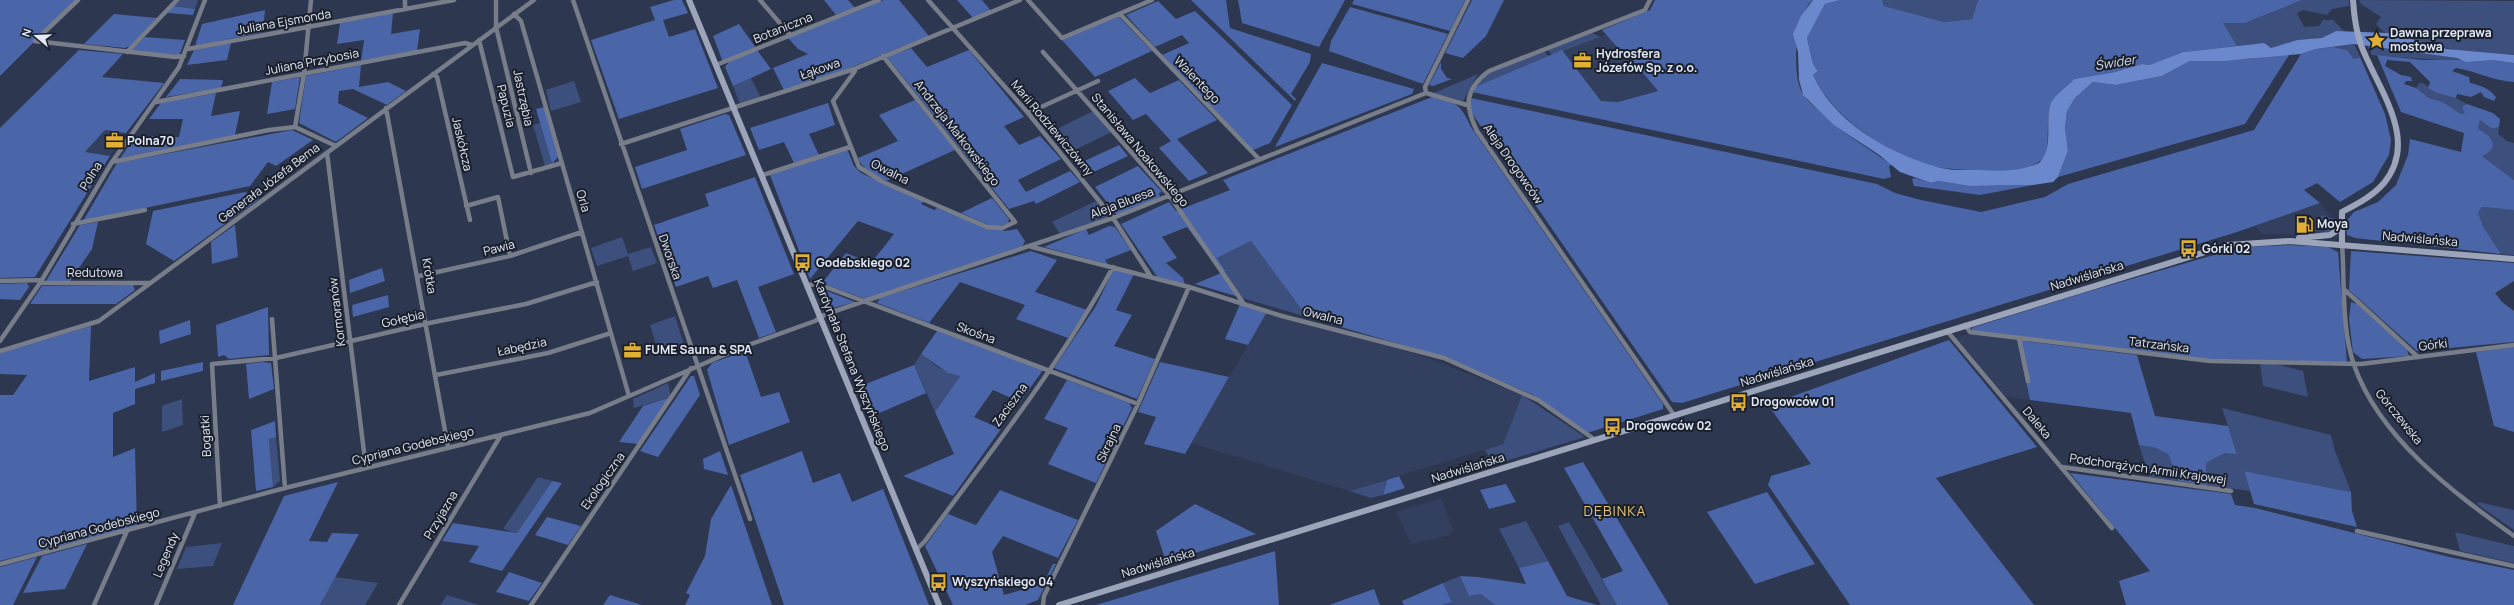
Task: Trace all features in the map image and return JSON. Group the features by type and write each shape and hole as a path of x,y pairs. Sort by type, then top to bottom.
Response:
{"main road":[{"name":"Kardynała Stefana Wyszyńskiego","path":"689,0 763,175 820,318 939,605"},
{"path":"2342,244 2341,218 2344,209 2379,189 2392,172 2398,157 2397,125 2367,56 2357,28 2353,0"},
{"path":"2290,241 2330,235 2341,228"},
{"name":"Nadwiślańska","path":"1059,605 2216,248 2248,242 2290,241 2514,259"}],"street":[{"path":"78,0 35,42 128,52 184,56"},
{"path":"128,52 177,0"},
{"name":"Polna","path":"0,341 41,282 73,224 112,162 173,77 188,49 205,0"},
{"path":"295,127 310,27 311,0"},
{"path":"405,0 405,9"},
{"name":"Juliana Ejsmonda","path":"188,49 454,0"},
{"name":"Jastrzębia","path":"496,0 496,27 531,173"},
{"name":"Generała Józefa Bema","path":"0,351 92,324 150,283 534,0"},
{"name":"Dworska","path":"573,0 750,519"},
{"path":"760,0 790,35"},
{"name":"Botaniczna","path":"716,65 880,0"},
{"name":"Marii Rodziewiczówny","path":"928,0 955,28 1028,113 1113,218 1151,277"},
{"name":"Łąkowa","path":"621,144 734,109 854,68 955,28 1020,0"},
{"path":"1028,0 1062,38 1152,0"},
{"path":"1468,0 1425,87 1426,92 1467,105 1473,84 1489,71 1645,10 1650,0"},
{"name":"Orla","path":"514,14 521,21 629,396"},
{"name":"Walentego","path":"1120,14 1259,159"},
{"name":"Papuzia","path":"479,40 513,177 531,173"},
{"name":"Juliana Przybosia","path":"156,102 465,43 472,45"},
{"name":"Stanisława Noakowskiego","path":"1043,52 1169,195 1244,304"},
{"name":"Andrzeja Małkowskiego","path":"883,56 1015,222"},
{"name":"Owalna","path":"854,68 855,71 833,101 859,167 884,182 987,226 1002,228 1015,222"},
{"name":"Jaskółcza","path":"433,74 437,77 470,220"},
{"path":"1028,113 1098,81"},
{"name":"Aleja Bluesa","path":"820,318 864,301 1032,247 1113,218 1426,92"},
{"name":"Aleja Drogowców","path":"1467,105 1470,119 1477,131 1674,415"},
{"name":"Krótka","path":"386,108 419,276 448,447"},
{"path":"112,162 269,130 295,127 336,146"},
{"path":"763,175 850,147"},
{"name":"Kormoranów","path":"327,153 366,468"},
{"path":"531,173 562,163"},
{"path":"466,206 498,197 510,256"},
{"path":"73,224 145,210"},
{"name":"Pawia","path":"419,276 510,256 582,232"},
{"name":"Górczewska","path":"2342,244 2354,364 2372,402 2404,442 2457,495 2514,536"},
{"name":"Owalna","path":"1032,247 1189,287 1244,304 1444,358 1538,400 1594,440"},
{"name":"Zaciszna","path":"916,550 925,542 1078,327 1113,267"},
{"name":"Redutowa","path":"0,281 150,283"},
{"name":"Gołębia","path":"212,364 276,358 427,324 531,303 597,282"},
{"name":"Skośna","path":"807,285 818,284 1138,404"},
{"name":"Skrajna","path":"1043,605 1044,596 1138,404 1189,287"},
{"path":"2346,291 2418,357"},
{"name":"Cypriana Godebskiego","path":"0,564 285,488 590,413 691,368 820,318"},
{"path":"272,320 285,488"},
{"name":"Tatrzańska","path":"1965,325 1970,332 2210,361 2354,364"},
{"name":"Daleka","path":"1948,331 2112,528"},
{"name":"Łabędzia","path":"436,375 548,353 611,333"},
{"path":"2018,338 2028,381"},
{"name":"Górki","path":"2354,364 2514,345"},
{"name":"Bogatki","path":"212,364 220,506"},
{"name":"Ekologiczna","path":"531,605 691,368"},
{"name":"Przyjazna","path":"398,605 501,434"},
{"name":"Podchorążych Armii Krajowej","path":"2062,467 2231,491"},
{"name":"Legendy","path":"156,605 195,513"},
{"path":"94,605 127,531"},
{"path":"2357,531 2514,566"}],"shaded area":[{"path":"0,0 76,0 0,76"},
{"path":"179,0 198,0 195,9 174,6"},
{"path":"674,0 682,0 688,13 663,20 669,37 695,29 718,88 619,119 591,40 655,20 650,7"},
{"path":"824,0 848,0 855,8 836,15"},
{"path":"884,0 899,0 929,36 837,73 784,90 773,68 808,54 798,49 789,39 785,39"},
{"path":"957,0 982,0 991,11 973,18"},
{"path":"1191,0 1226,0 1230,28 1311,54 1310,62 1291,94 1296,99 1295,101"},
{"path":"1238,0 1345,0 1319,47 1242,23"},
{"path":"1354,0 1465,0 1450,31 1352,4"},
{"path":"1472,0 1504,0 1486,36 1463,58 1445,53"},
{"path":"1655,0 1813,0 1807,7 1802,18 1799,31 1796,60 1799,85 1806,99 1835,126 1892,165 1889,166 1891,177 1884,179 1472,92 1475,87 1562,50 1601,101 1618,102 1658,91 1624,50 1618,48 1602,30 1650,10"},
{"path":"1813,0 1840,0 1825,4 1807,38 1813,64 1818,71 1813,75 1822,92 1834,107 1848,121 1881,143 1916,160 1940,168 1951,169 1995,171 2010,170 2024,168 2039,163 2044,157 2048,143 2050,106 2054,98 2074,79 2115,72 2142,64 2149,65 2183,52 2264,43 2271,48 2297,40 2322,38 2336,31 2389,33 2447,49 2514,55 2514,63 2491,60 2466,62 2457,58 2354,44 2316,49 2301,54 2223,61 2190,61 2162,76 2116,85 2093,82 2075,98 2067,111 2065,128 2068,151 2058,177 2053,182 2033,185 1970,186 1938,181 1931,183 1900,172 1878,154 1835,126 1803,95 1799,80 1798,52 1793,34 1801,16"},
{"path":"1840,0 1882,0 1884,6 1944,22 1972,19 1978,0 2302,0 2245,23 2223,23 2237,46 2183,52 2149,65 2142,64 2115,72 2074,79 2054,98 2051,104 2048,119 2048,143 2045,157 2023,169 1982,171 1942,168 1918,162 1882,145 1849,121 1834,106 1822,91 1813,75 1818,71 1813,64 1807,38 1825,4"},
{"path":"1882,0 1978,0 1972,19 1944,22 1884,6"},
{"path":"2302,0 2349,0 2349,6 2332,9 2327,15 2303,10 2297,13 2304,27 2319,26 2323,20 2333,20 2345,32 2336,31 2323,38 2297,40 2271,48 2256,44 2237,46 2222,23 2245,23"},
{"path":"2359,0 2514,1 2514,55 2456,50 2427,44 2384,32 2376,24 2381,17 2361,4"},
{"path":"1158,1 1176,19 1195,11 1292,105 1270,143 1253,150 1162,55 1189,43 1182,35 1155,47 1126,15"},
{"path":"174,6 195,9 193,15 167,13"},
{"path":"1350,7 1448,34 1423,84 1329,51 1331,41"},
{"path":"265,10 263,32 195,46 202,24"},
{"path":"393,13 391,34 420,29 417,51 361,61 364,40 337,44 340,23"},
{"path":"114,14 157,18 130,46 125,48 84,44"},
{"path":"1118,16 1152,51 1095,77 1062,40"},
{"path":"739,24 756,48 723,62 713,36"},
{"path":"1592,33 1600,37 1552,55 1547,49"},
{"path":"1607,34 1618,48 1624,50 1658,91 1618,102 1601,101 1562,50"},
{"path":"145,37 185,40 179,56 130,51"},
{"path":"231,43 227,60 187,65 194,50"},
{"path":"2354,44 2360,57 2354,59 2343,49 2333,47"},
{"path":"2367,45 2457,58 2466,62 2372,55"},
{"path":"2333,47 2347,50 2354,59 2360,57 2385,114 2391,140 2389,155 2373,182 2340,202 2317,183 2304,190 2320,203 2237,232 1682,403 1672,402 1471,112 1471,98 1877,184 1895,193 1921,200 1981,212 2045,197 2068,184 2254,130 2301,54 2316,49"},
{"path":"911,48 927,67 969,50 1024,117 1004,126 1019,145 1040,136 1061,159 1018,180 1026,192 1070,171 1080,182 1036,204 1034,201 1009,209 887,57"},
{"path":"79,50 123,54 102,77 164,83 126,133 105,130 85,152 110,156 35,277 0,278 0,128"},
{"path":"757,50 771,69 733,86 725,67 729,62"},
{"path":"1544,51 1548,56 1475,87 1491,71"},
{"path":"2276,55 2289,55 2245,124 2058,177 2068,151 2065,128 2067,111 2075,98 2093,82 2116,85 2162,76 2190,61 2249,59"},
{"path":"2377,55 2423,60 2491,60 2514,63 2514,82 2499,80 2456,68 2452,71 2469,77 2470,83 2481,86 2491,92 2496,97 2494,101 2484,97 2481,92 2471,97 2457,94 2456,98 2437,93 2428,88 2430,82 2410,62 2387,60 2385,66 2401,75 2411,77 2412,81 2406,81 2404,84 2416,88 2429,98 2443,102 2461,114 2465,113 2462,107 2467,104 2493,113 2500,119 2499,127 2492,129 2480,120 2478,129 2487,135 2493,146 2488,153 2482,156 2514,180 2514,210 2482,207 2478,213 2484,228 2501,254 2355,238 2347,235 2345,223 2354,212 2378,202 2396,185 2408,155 2410,139 2461,152 2464,133 2401,112"},
{"path":"1441,62 1441,69 1447,78 1452,79 1433,86 1429,85"},
{"path":"1322,63 1414,89 1412,94 1275,147"},
{"path":"361,65 359,87 388,82 406,91 387,105 353,89 339,91 338,103 368,118 336,142 299,123 306,76"},
{"path":"1478,74 1463,101 1434,93"},
{"path":"300,77 295,109 267,114 272,82"},
{"path":"751,78 761,98 740,104 733,86"},
{"path":"1135,78 1150,93 1179,80 1217,120 1177,139 1208,173 1189,181 1159,148 1171,141 1146,114 1133,120 1108,91"},
{"path":"180,79 223,80 221,88 166,97"},
{"path":"574,81 581,102 551,111 546,90"},
{"path":"2419,83 2423,83 2437,93 2448,94 2467,104 2463,107 2466,113 2461,114 2443,102 2429,98 2416,88"},
{"path":"216,93 211,116 240,111 235,135 120,158 136,136 179,137 183,119 149,119 161,103"},
{"path":"1432,97 1447,101 1457,105 1464,113 1471,127 1663,404 1663,409 1587,433 1533,395 1450,359 1307,317 1251,241 1217,258 1226,271 1221,273 1187,227 1162,237 1177,258 1166,263 1183,278 1185,285 1158,278 1121,224 1169,202 1176,211 1230,190 1223,180"},
{"path":"915,100 955,150 886,181 866,169 858,158 898,141 879,115"},
{"path":"828,103 835,125 809,134 819,155 794,163 784,142 759,150 750,128"},
{"path":"544,107 558,157 552,164 536,109"},
{"path":"1093,111 1112,132 1066,154 1049,133"},
{"path":"725,114 729,115 746,155 642,189 635,167 687,150 680,129"},
{"path":"2480,120 2492,129 2499,127 2498,134 2507,141 2514,143 2514,180 2482,156 2478,129"},
{"path":"540,123 552,164 545,166 533,125"},
{"path":"105,130 126,133 110,156 84,153"},
{"path":"292,130 313,140 276,166 268,162 250,186 83,221 117,163"},
{"path":"1119,145 1128,156 1085,176 1076,165"},
{"path":"847,149 854,166 861,173 924,201 921,204 934,210 937,208 970,221 1005,231 1017,229 1025,241 1022,247 865,299 822,283 846,253 871,263 894,234 858,221 810,279 770,175"},
{"path":"1138,166 1162,192 1159,193 1160,197 1117,215 1095,187"},
{"path":"755,177 794,274 758,287 776,332 759,338 737,280 713,288 708,276 676,287 654,225 709,206 705,194"},
{"path":"1915,178 1931,183 1938,181 1970,186 2033,185 1980,195 1914,186 1912,179"},
{"path":"245,192 259,199 174,261 146,244 153,211"},
{"path":"992,198 1009,219 1008,223 995,228 961,213"},
{"path":"1096,201 1110,217 1061,235 1052,222"},
{"path":"2320,203 2330,216 2322,217 2324,232 2308,235 2262,234 2255,226"},
{"path":"2482,207 2514,210 2514,255 2501,254 2484,228 2478,213"},
{"path":"2322,215 2335,219 2335,228 2331,233 2316,234 2325,231 2320,217"},
{"path":"98,222 92,249 70,281 46,281 80,225"},
{"path":"235,225 238,257 212,264 211,242"},
{"path":"1109,226 1115,227 1131,250 1105,260 1108,264 1044,247 1086,229 1089,235"},
{"path":"622,237 628,254 651,247 657,263 633,271 628,256 597,266 591,248"},
{"path":"1251,241 1307,317 1239,297 1221,273 1226,270 1217,258"},
{"path":"2290,245 2328,247 2338,252 2347,362 2207,359 1973,331 1971,328 2224,252 2247,247"},
{"path":"1031,251 1057,260 1035,292 1087,310 1068,338 1016,319 1025,305 960,282 929,323 877,303 880,298"},
{"path":"2351,251 2514,263 2514,281 2495,293 2502,302 2514,311 2514,342 2417,351 2349,290"},
{"path":"382,268 385,281 350,293 349,280"},
{"path":"1114,269 1134,274 1116,310 1132,315 1114,346 1155,359 1137,399 1054,368 1096,306"},
{"path":"1221,273 1239,297 1195,284"},
{"path":"27,283 29,287 20,300 0,299 0,284"},
{"path":"133,285 135,290 116,304 30,304 42,286"},
{"path":"817,287 855,302 826,310"},
{"path":"388,295 389,307 353,317 352,305"},
{"path":"2351,302 2357,304 2407,350 2409,356 2362,359 2353,352 2349,319"},
{"path":"1240,304 1267,312 1248,345 1225,339"},
{"path":"268,307 269,355 229,359 224,355 218,357 216,325"},
{"path":"1267,312 1426,357 1522,395 1503,444 1349,491 1191,443"},
{"path":"675,316 685,348 660,357 650,325"},
{"path":"190,320 191,334 160,344 159,331"},
{"path":"91,326 89,381 135,367 135,382 155,373 155,383 135,389 135,404 113,413 113,457 135,448 137,526 0,561 0,395 13,395 27,375 0,374 0,353"},
{"path":"937,331 1043,370 1020,402 993,390 974,417 1001,429 953,496 903,476 954,454 935,412 960,376 948,373 921,354"},
{"path":"1970,333 2017,340 2030,400 2006,397 1956,338"},
{"path":"1949,340 2037,447 1936,478 2034,605 1850,605 1768,485 1771,476 1811,464 1768,405"},
{"path":"2017,340 2137,355 2155,416 2228,426 2237,454 2225,453 2206,463 2207,485 2179,481 2168,454 2156,448 2139,445 2131,413 2030,400"},
{"path":"2514,347 2514,432 2494,426 2476,352"},
{"path":"745,351 761,397 779,392 790,422 729,445 707,370 712,363"},
{"path":"921,354 939,368 960,376 935,412 914,365"},
{"path":"203,362 203,371 161,381 161,371"},
{"path":"262,362 271,363 274,389 249,399 246,364"},
{"path":"1160,362 1229,377 1185,454 1144,444 1156,417 1138,412"},
{"path":"2260,364 2276,364 2303,371 2308,397 2263,386"},
{"path":"914,365 926,393 870,417 858,387"},
{"path":"691,376 694,376 700,395 658,457 640,451"},
{"path":"1067,380 1129,403 1132,408 1096,483 1048,464 1068,428 1044,419"},
{"path":"668,383 671,397 634,408 633,399"},
{"path":"1522,395 1585,437 1499,463 1496,460 1492,462 1485,450 1503,444"},
{"path":"671,397 638,444 619,442 643,406"},
{"path":"182,399 183,425 162,432 162,406"},
{"path":"2222,408 2331,435 2335,451 2351,492 2244,471 2250,491 2207,485 2206,463 2225,453 2237,453"},
{"path":"275,421 276,437 269,439 273,487 256,491 251,430"},
{"path":"276,437 280,481 273,487 269,439"},
{"path":"2139,445 2156,448 2168,454 2179,481 2149,477"},
{"path":"720,451 728,475 704,469 703,459"},
{"path":"802,451 813,483 840,473 852,502 883,489 929,605 784,605 740,475"},
{"path":"1583,462 1669,605 1617,605 1602,579 1623,571 1564,468"},
{"path":"2244,471 2351,492 2352,511 2357,527 2254,504"},
{"path":"2070,473 2231,494 2235,505 2255,508 2449,557 2514,570 2514,605 2126,605 2119,581 2150,571"},
{"path":"1399,476 1405,488 1383,495 1387,480"},
{"path":"538,477 552,481 517,533 503,529"},
{"path":"1387,480 1383,495 1371,498 1349,491"},
{"path":"552,481 562,483 502,571 469,562 479,546 442,541 453,523 517,533"},
{"path":"338,482 309,541 327,542 332,533 359,534 320,605 233,605 284,496"},
{"path":"1506,484 1516,502 1489,509 1480,490"},
{"path":"731,485 772,605 685,605 690,595 686,593 705,556 711,519"},
{"path":"1000,490 1078,520 1058,558 1003,536 992,552 1004,595 1043,584 1053,564 1056,564 1038,600 1025,605 953,605 925,546 948,514 976,525"},
{"path":"1767,492 1815,564 1755,584 1707,512"},
{"path":"1441,498 1453,530 1450,535 1411,544 1396,512"},
{"path":"2478,502 2514,510 2514,530 2477,504"},
{"path":"1195,504 1256,534 1166,562 1156,531"},
{"path":"547,517 581,526 568,545 535,535"},
{"path":"1526,521 1548,561 1519,568 1499,529"},
{"path":"1569,522 1617,605 1601,605 1558,526"},
{"path":"2455,532 2514,546 2514,563 2460,551"},
{"path":"222,543 213,566 177,569 186,547"},
{"path":"87,544 65,589 23,593 42,556"},
{"path":"1275,551 1279,605 1096,605"},
{"path":"37,557 13,605 0,605 0,567"},
{"path":"1548,561 1567,596 1597,605 1495,605 1481,594 1469,596 1460,576 1526,584 1519,568"},
{"path":"509,572 542,583 529,601 496,592"},
{"path":"1460,576 1469,596 1481,594 1495,605 1442,605 1452,602 1443,583"},
{"path":"335,577 378,583 365,605 320,605"},
{"path":"1443,583 1452,602 1442,605 1404,605 1402,601"},
{"path":"1374,589 1380,605 1329,605"},
{"path":"447,595 479,605 440,605"},
{"path":"610,595 642,605 603,605"}],"place":[{"name":"Dawna przeprawa mostowa","path":"2377,40"},
{"name":"Hydrosfera Józefów Sp. z o.o.","path":"1583,61"},
{"name":"Polna70","path":"114,141"},
{"name":"Moya","path":"2304,224"},
{"name":"Górki 02","path":"2189,249"},
{"name":"Godebskiego 02","path":"803,263"},
{"name":"FUME Sauna & SPA","path":"632,350"},
{"name":"Drogowców 01","path":"1738,402"},
{"name":"Drogowców 02","path":"1613,426"},
{"name":"Wyszyńskiego 04","path":"939,582"}],"district":[{"name":"DĘBINKA","path":"1615,511"}],"water label":[{"name":"Świder","path":"2115,62"}]}
